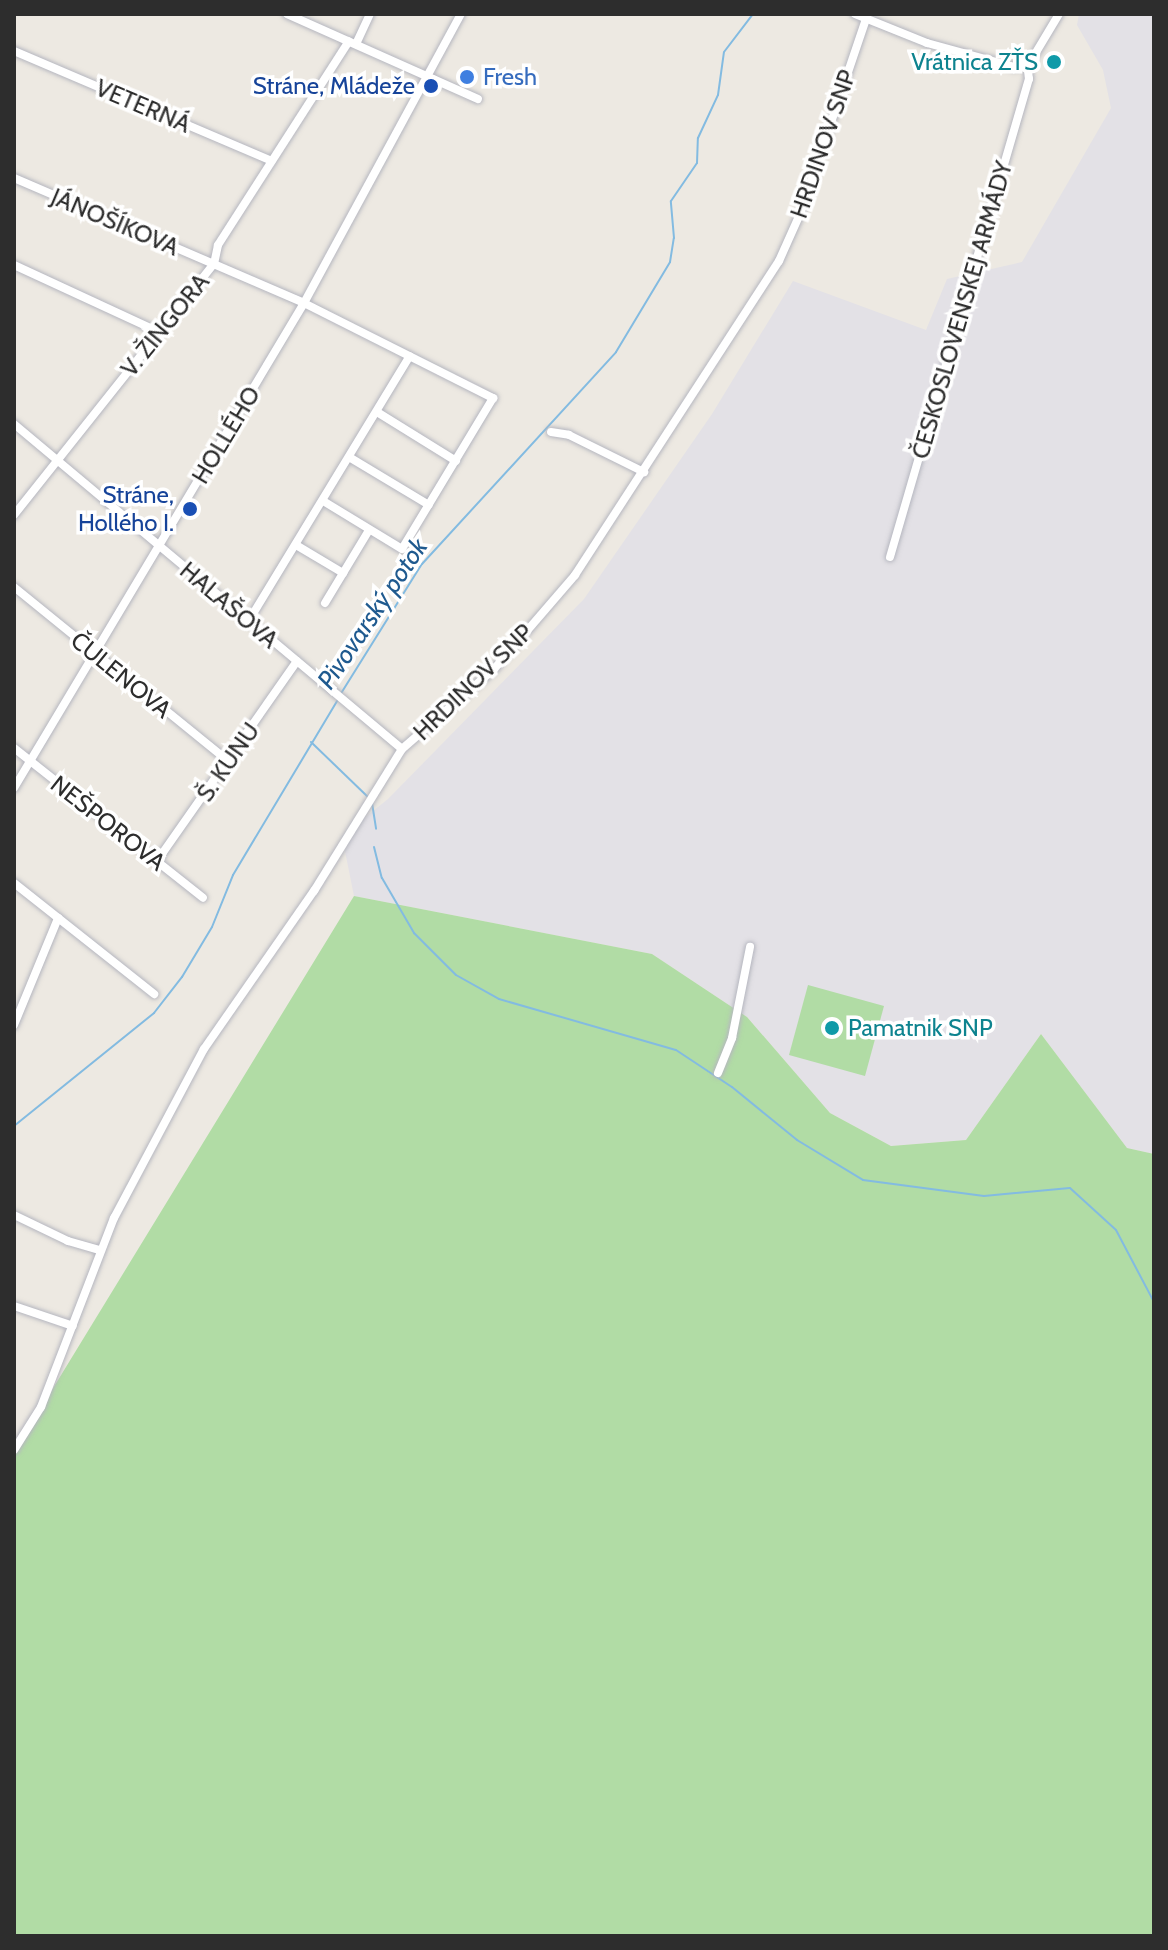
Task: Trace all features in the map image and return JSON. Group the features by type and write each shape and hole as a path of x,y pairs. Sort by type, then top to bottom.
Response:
{"street":[{"path":"287,14 478,99"},
{"name":"V. ŽINGORA","path":"14,515 214,264 218,245 370,14"},
{"name":"HOLLÉHO","path":"14,788 304,303 461,14"},
{"path":"855,14 1002,66 1015,67 1027,63"},
{"name":"ČESKOSLOVENSKEJ ARMÁDY","path":"890,557 1029,79 1027,63 1059,14"},
{"name":"HRDINOV SNP","path":"14,1450 41,1407 100,1250 133,1180 204,1049 280,943 402,749 517,646 575,575 784,251 866,19"},
{"name":"VETERNÁ","path":"14,51 272,161"},
{"name":"JÁNOŠÍKOVA","path":"14,178 304,303 493,398 456,461"},
{"path":"14,265 159,332"},
{"path":"248,622 410,356"},
{"path":"323,501 402,549 456,461 377,412"},
{"name":"HALAŠOVA","path":"14,424 402,749"},
{"path":"551,432 569,435 644,472"},
{"path":"349,457 429,505"},
{"path":"325,603 369,530"},
{"path":"296,545 343,573"},
{"name":"ČULENOVA","path":"14,587 229,762"},
{"name":"Š. KUNU","path":"157,861 297,661"},
{"name":"NEŠPOROVA","path":"14,748 203,898"},
{"path":"14,883 154,994"},
{"path":"14,1025 58,918"},
{"path":"718,1073 732,1038 750,947"},
{"path":"14,1215 68,1241 100,1250"},
{"path":"14,1306 73,1326"}],"shaded area":[{"path":"1079,14 1154,14 1154,1154 1127,1148 1041,1034 966,1140 891,1146 830,1113 747,1017 652,954 354,896 342,836 388,799 584,599 712,414 793,281 926,330 947,279 1022,262 1111,108 1103,70 1077,25"}],"green space":[{"path":"354,896 652,954 747,1017 830,1113 891,1146 966,1140 1041,1034 1127,1148 1154,1154 1154,1936 14,1936 14,1452"},
{"path":"808,985 884,1006 865,1076 789,1055"}],"waterway":[{"name":"Pivovarský potok","path":"340,695 422,564 616,352 670,262 674,238 671,201 697,163 698,138 718,95 724,52 753,14"},
{"name":"Pivovarský potok","path":"14,1126 154,1013 182,977 212,927 233,875 337,701"},
{"path":"311,742 369,798"},
{"path":"372,803 376,829"},
{"path":"374,847 382,878 414,933 456,975 499,999 676,1050 732,1087 797,1140 863,1180 984,1196 1070,1188 1116,1230 1154,1302"}],"place":[{"name":"Vrátnica ZŤS","path":"1054,62"},
{"name":"Fresh","path":"467,77"},
{"name":"Stráne, Mládeže","path":"431,86"},
{"name":"Stráne, Hollého I.","path":"190,509"},
{"name":"Pamatnik SNP","path":"832,1028"}]}
